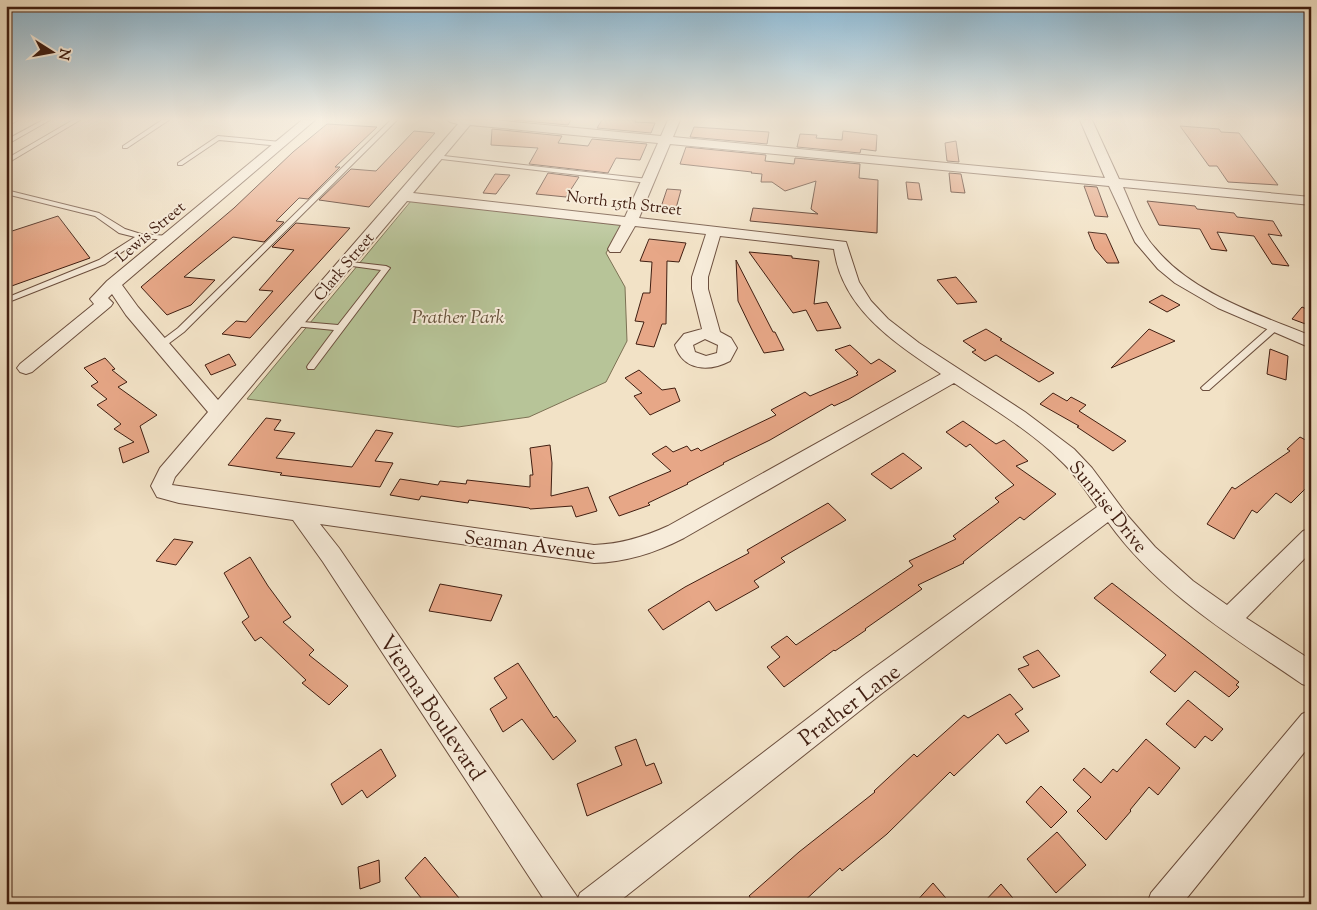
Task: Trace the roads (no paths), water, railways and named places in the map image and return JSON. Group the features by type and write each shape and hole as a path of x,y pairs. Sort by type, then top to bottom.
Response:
{"street":[{"name":"Lewis Street","path":"26,368 105,303 98,299 113,284 259,162"},
{"name":"Clark Street","path":"218,412 430,162"},
{"path":"615,249 631,220 656,162"},
{"path":"905,162 1311,201"},
{"path":"1104,162 1141,238 1150,252 1165,268 1200,292 1311,343"},
{"name":"North 15th Street","path":"402,196 841,244"},
{"path":"712,335 700,290 700,277 714,230"},
{"name":"Sunrise Drive","path":"841,244 846,272 863,301 892,331 1045,437 1068,456 1094,482 1110,510 1130,535 1166,572 1199,599 1311,675"},
{"path":"113,284 132,311 218,412"},
{"name":"Seaman Avenue","path":"218,412 167,473 161,486 164,491 594,554 630,552 652,544 954,375"},
{"name":"Prather Lane","path":"591,904 872,685 1110,510"},
{"name":"Vienna Boulevard","path":"299,512 331,555 565,904"},
{"path":"1229,619 1311,537"},
{"path":"1162,904 1311,724"}],"lane":[{"path":"161,345 181,330 351,162"},
{"path":"484,162 648,181"},
{"path":"6,192 97,214 122,231 141,236 169,238"},
{"path":"6,301 102,262 141,236"},
{"path":"311,367 386,268 345,263"},
{"path":"294,323 340,328"},
{"path":"1206,388 1275,327"}],"park label":[{"name":"Prather Park","path":"458,316"}]}
